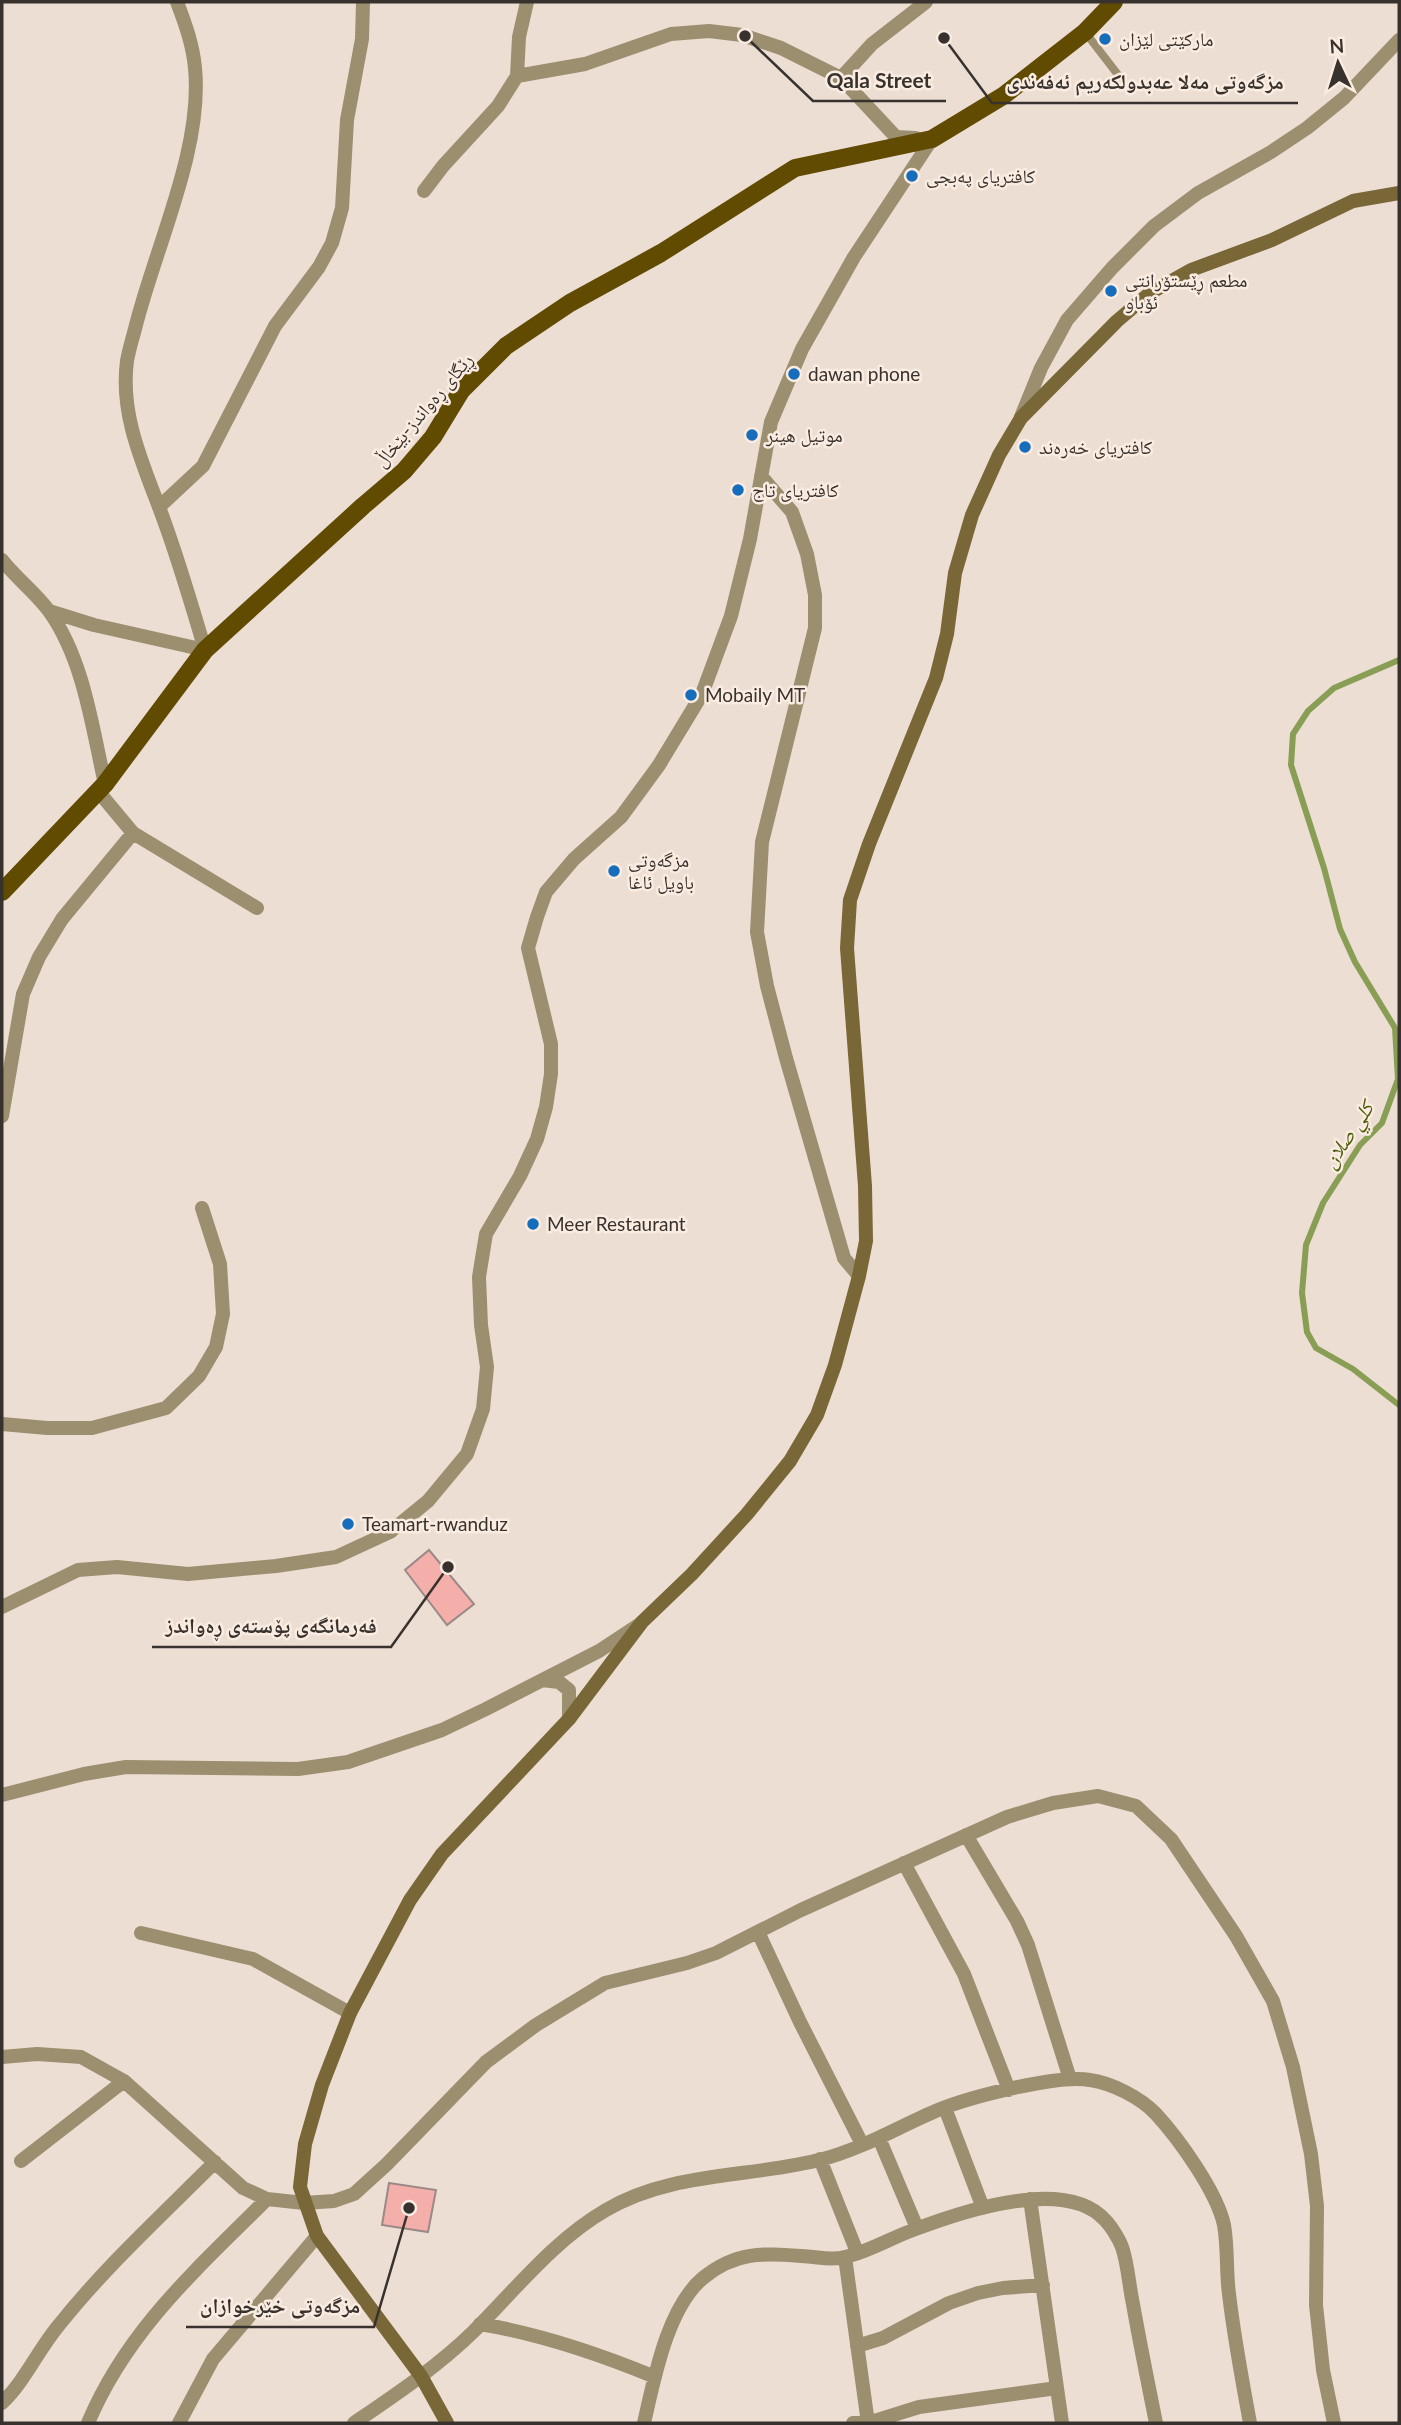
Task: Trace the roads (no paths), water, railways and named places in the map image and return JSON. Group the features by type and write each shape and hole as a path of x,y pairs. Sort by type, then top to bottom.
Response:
{"main road":[{"name":"ڕێگای ڕەواندز-بێخاڵ","path":"2,892 101,788 205,650 404,471 433,437 461,391 506,346 569,303 661,253 794,168 932,139 1003,96 1086,32 1114,2"}],"street":[{"path":"177,2 187,30 195,68 195,110 186,160 145,288 127,361 127,410 132,436 159,507 205,650"},
{"path":"159,507 203,467 275,326 332,243 342,208 347,120 362,39 363,2"},
{"path":"514,2 522,24"},
{"path":"424,191 498,106 517,76 527,2"},
{"path":"841,78 872,44 926,2"},
{"path":"517,76 585,64 671,34 709,31 742,34 782,48 841,78 896,137 932,139"},
{"path":"447,2423 421,2376 317,2235 300,2187 304,2144 322,2085 350,2013 410,1900 442,1854 569,1719 642,1622 692,1574 747,1514 790,1461 817,1415 835,1365 866,1241 865,1186 846,948 850,900 869,844 936,678 947,634 954,573 972,515 999,455 1021,418 1041,368 1068,320 1112,268 1154,226 1198,193 1271,152 1344,99 1399,40"},
{"path":"2,1607 78,1570 117,1567 188,1574 276,1566 336,1556 390,1532 428,1502 467,1454 483,1409 487,1367 481,1325 480,1277 486,1234 520,1176 537,1139 551,1074 551,1044 528,948 537,917 546,892 574,859 621,817 659,765 702,694 731,616 750,539 771,422 802,349 854,257 932,139"},
{"path":"1021,418 1116,321 1150,293 1191,270 1272,240 1353,201 1399,193"},
{"path":"761,476 792,512 815,595 815,628 762,842 757,932 767,986 786,1058 844,1258 859,1276"},
{"path":"2,560 49,611 69,648 84,694 101,788 133,833 257,908"},
{"path":"49,611 94,625 205,650"},
{"path":"2,1116 23,994 39,957 62,919 133,833"},
{"path":"2,1423 47,1428 92,1428 166,1408 199,1376 216,1346 223,1314 220,1264 202,1208"},
{"path":"2,1795 84,1774 126,1767 298,1769 348,1762 442,1730 599,1651 642,1622"},
{"path":"540,1680 559,1682 569,1690 569,1719"},
{"path":"2,2057 37,2054 81,2057 124,2081 243,2188 267,2199 304,2203 334,2201 354,2194 387,2164 486,2062 579,1997 614,1980 687,1963 716,1953 758,1931 1007,1817 1053,1803 1098,1796 1136,1806 1171,1839 1236,1937 1273,2001 1293,2067 1311,2154 1317,2206 1316,2305 1334,2423"},
{"path":"966,1835 1017,1921 1028,1945 1070,2080"},
{"path":"905,1863 964,1974 1009,2090"},
{"path":"758,1931 800,2022 862,2144"},
{"path":"141,1933 253,1959 350,2013"},
{"path":"354,2423 421,2376 480,2324 545,2258 607,2209 647,2192 685,2181 820,2160 879,2138 945,2108 1058,2079 1091,2080 1124,2091 1154,2112 1187,2154 1209,2189 1224,2224 1229,2294 1250,2423"},
{"path":"21,2161 124,2081"},
{"path":"945,2108 983,2208"},
{"path":"879,2138 917,2228"},
{"path":"820,2160 851,2255 857,2346 867,2423"},
{"path":"2,2403 12,2393 57,2326 103,2274 215,2162"},
{"path":"89,2423 98,2401 127,2350 161,2306 267,2199"},
{"path":"1030,2199 1062,2423"},
{"path":"644,2423 654,2376 681,2305 702,2279 711,2273 748,2254 773,2253 831,2259 851,2255 917,2228 983,2208 1030,2199 1059,2200 1088,2206 1105,2220 1122,2246 1156,2423"},
{"path":"179,2423 213,2359 317,2235"},
{"path":"857,2346 883,2338 948,2303 978,2293 1043,2285"},
{"path":"480,2324 557,2341 654,2376"},
{"path":"853,2423 867,2423 919,2407 1057,2388"}],"lane":[{"path":"1086,32 1122,80"}],"waterway":[{"name":"كلي صلان","path":"1399,660 1334,688 1308,711 1293,734 1291,765 1324,868 1340,929 1355,962 1395,1028 1398,1079 1382,1123 1360,1145 1323,1203 1306,1245 1302,1293 1307,1332 1316,1348 1353,1369 1399,1405"}],"place":[{"name":"Qala Street","path":"745,36"},
{"name":"مزگەوتی مەلا عەبدولکەریم ئەفەندی","path":"944,38"},
{"name":"مارکێتی لێزان","path":"1105,39"},
{"name":"کافتریای پەبجی","path":"912,176"},
{"name":"مطعم ڕێستۆرانتی ئۆباو","path":"1111,291"},
{"name":"dawan phone","path":"794,374"},
{"name":"موتيل هينر","path":"752,435"},
{"name":"کافتریای خەرەند","path":"1025,447"},
{"name":"کافتریای تاج","path":"738,490"},
{"name":"Mobaily MT","path":"691,695"},
{"name":"مزگەوتی باویل ئاغا","path":"614,871"},
{"name":"Meer Restaurant","path":"533,1224"},
{"name":"Teamart-rwanduz","path":"348,1524"},
{"name":"فەرمانگەی پۆستەی ڕەواندز","path":"448,1567"},
{"name":"مزگەوتی خێرخوازان","path":"409,2208"}]}
